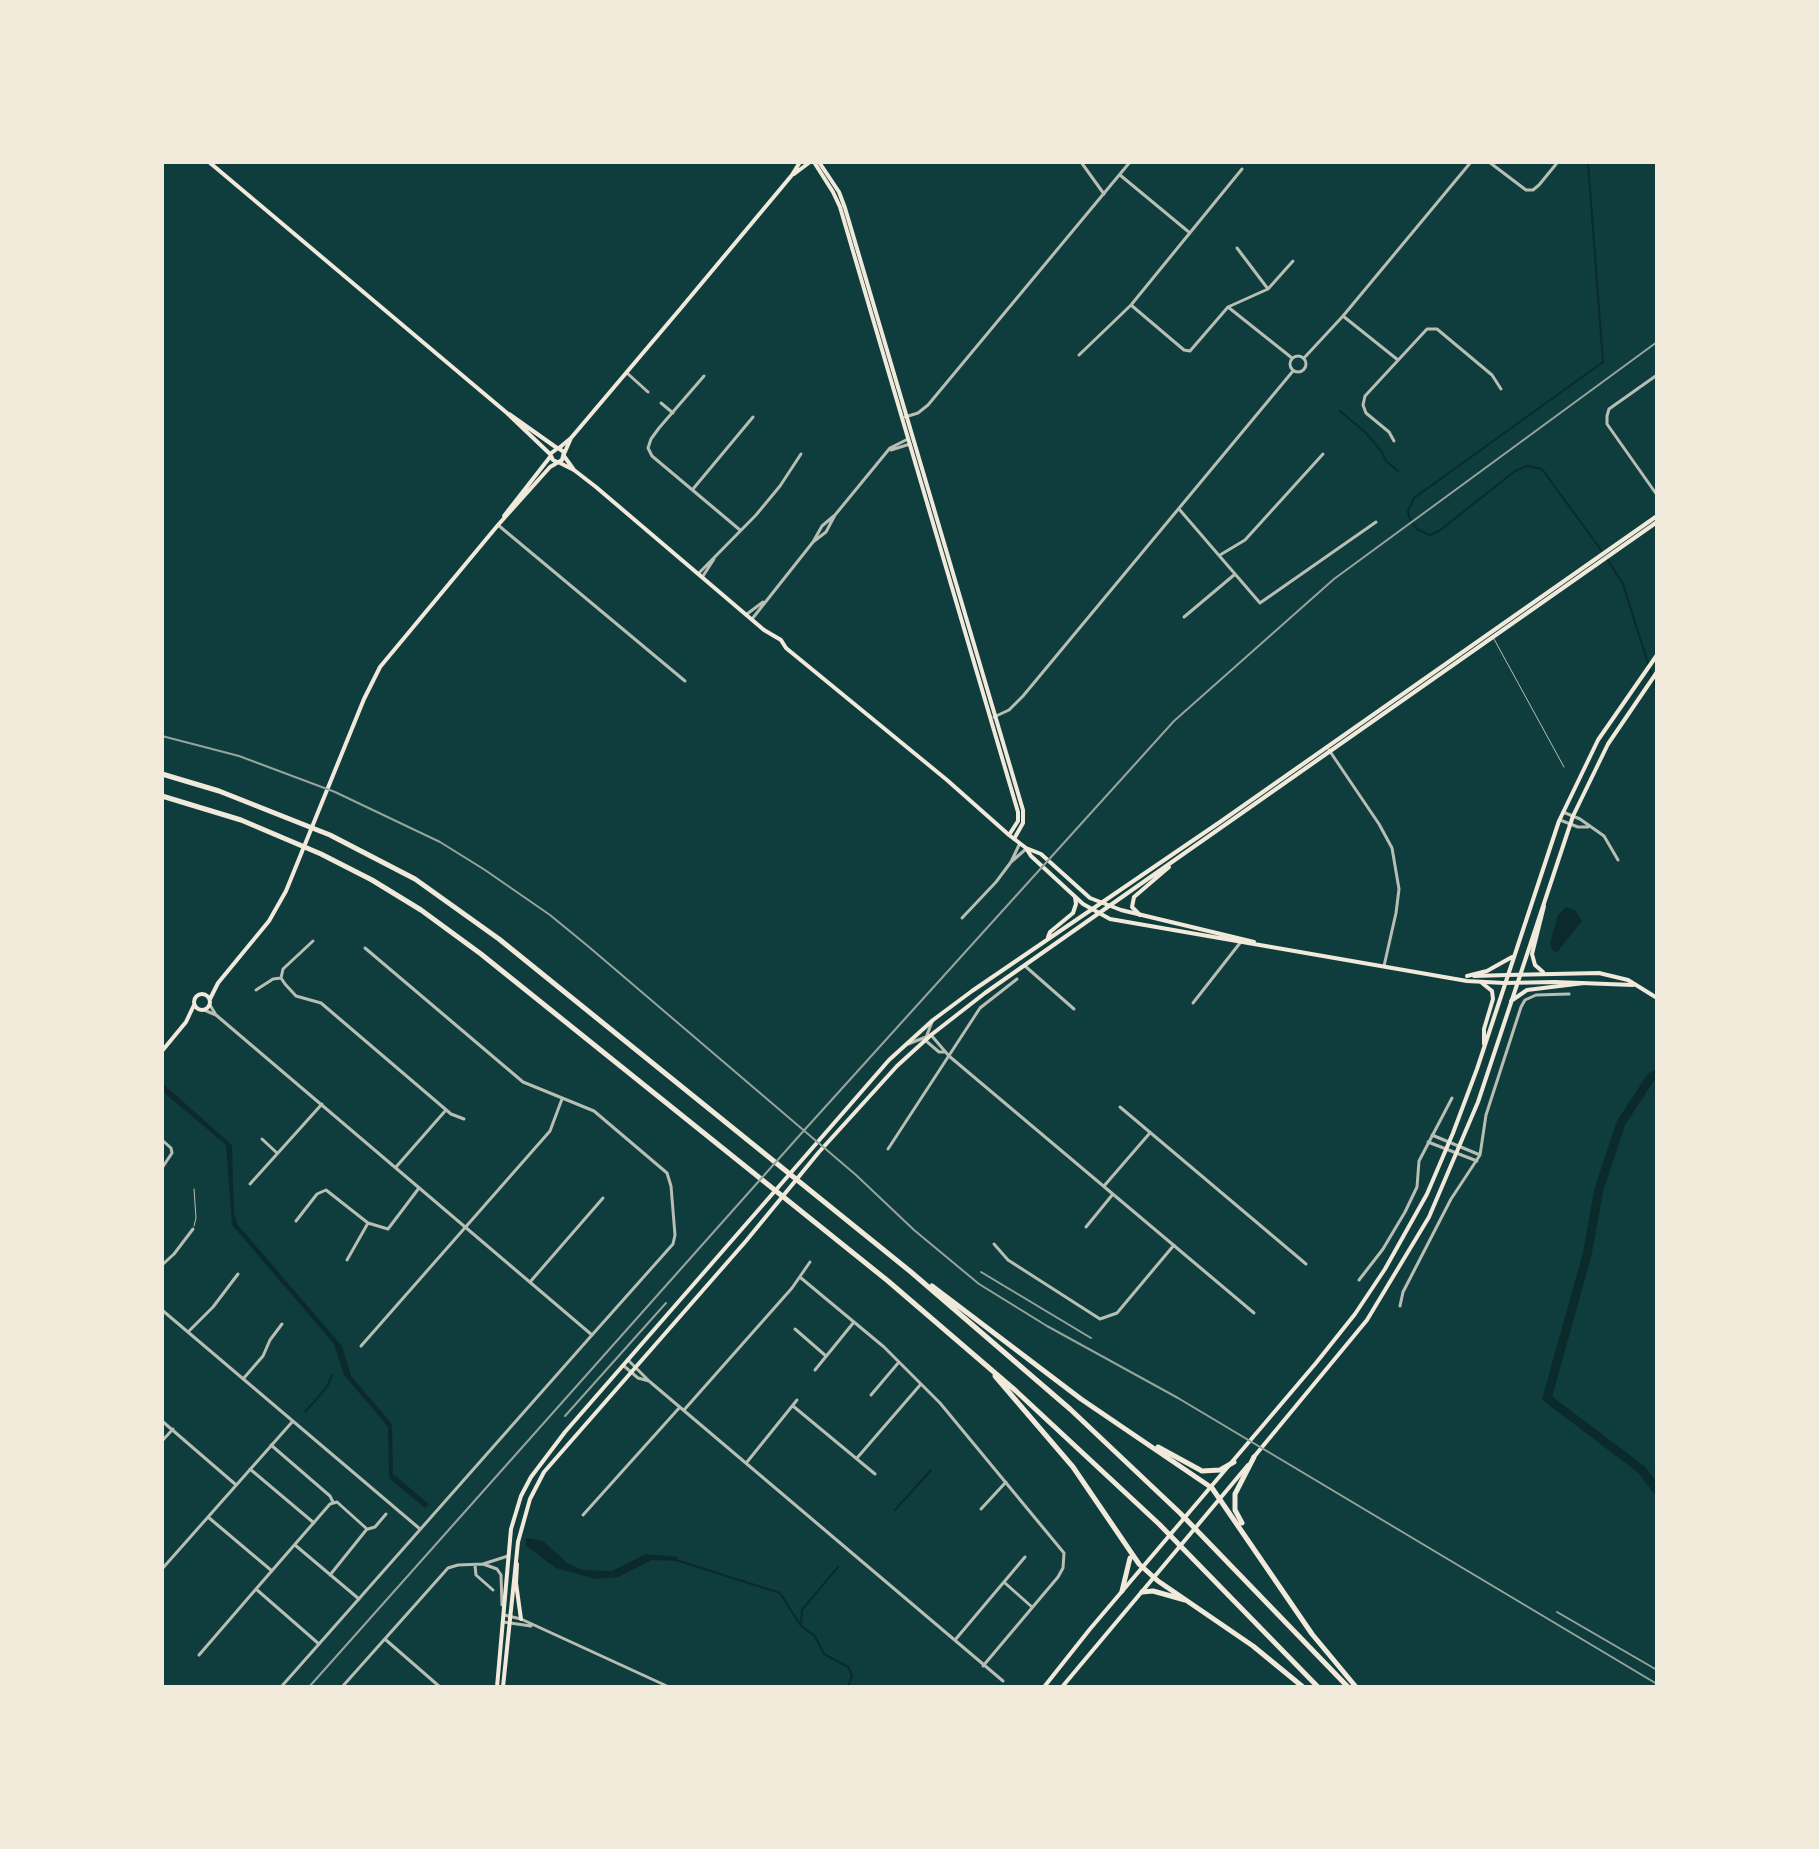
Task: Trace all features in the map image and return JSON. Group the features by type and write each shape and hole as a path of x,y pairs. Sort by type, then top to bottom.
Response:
{"highway":[{"path":"162,774 219,791 330,835 415,879 499,939 911,1272 1070,1409 1220,1553 1348,1687"},
{"path":"162,796 241,820 308,848 372,880 421,910 481,954 888,1281 983,1362 1159,1524 1318,1687"},
{"path":"911,1272 1081,1399 1212,1488 1312,1634 1356,1687"},
{"path":"983,1362 1073,1467 1129,1554 1142,1568 1253,1646 1303,1687"},
{"path":"1149,1444 1202,1471 1220,1470 1234,1462"},
{"path":"1255,1549 1237,1515 1234,1500 1256,1455"},
{"path":"1122,1591 1130,1564 1129,1554"},
{"path":"1142,1592 1153,1591 1186,1600"}],"main road":[{"path":"209,162 507,413 558,462 574,470 947,780 1091,909 1117,920 1254,942"},
{"path":"162,1051 186,1022 195,997 218,983 269,921 295,871 372,682 387,657 498,525 550,455 571,438 800,162"},
{"path":"792,175 814,162 837,200 911,441 1019,814 1011,837"},
{"path":"507,413 558,448 574,470"},
{"path":"498,525 564,455 571,438"},
{"path":"500,1687 520,1530 530,1499 544,1472 876,1088 928,1037 1025,966 1657,519"},
{"path":"1044,1687 1122,1591 1248,1446 1368,1294 1411,1224 1447,1148 1563,812 1598,740 1657,655"},
{"path":"1062,1687 1367,1320 1429,1217 1478,1102 1573,816 1608,744 1657,672"},
{"path":"500,1687 502,1611 508,1556 516,1513 531,1477 553,1446 802,1159 905,1045 933,1020 1099,903 1329,750"},
{"path":"1026,848 1036,850 1099,903 1254,942 1482,983 1635,985"},
{"path":"1140,915 1132,907 1134,897 1166,872 1173,861"},
{"path":"1052,875 1063,872"},
{"path":"1063,872 1063,885"},
{"path":"1543,972 1535,965 1532,954 1546,896"},
{"path":"1047,940 1050,932 1073,913 1075,897"},
{"path":"1460,978 1487,971 1513,957"},
{"path":"1467,976 1599,973 1628,980 1657,998"},
{"path":"186,1022 204,1010 218,983"},
{"path":"1482,983 1492,991 1493,999 1484,1029 1483,1050"},
{"path":"1510,1002 1527,990 1584,983"},
{"path":"204,994 210,1002"},
{"path":"194,1005 204,1010"},
{"path":"516,1558 521,1619"}],"street":[{"path":"1081,162 1104,194"},
{"path":"904,418 928,405 1130,162"},
{"path":"1293,371 1300,372 1305,368 1304,358 1343,316 1471,162"},
{"path":"1489,162 1526,190 1533,190 1539,185 1557,163"},
{"path":"1079,355 1131,305 1242,169"},
{"path":"1120,175 1190,233"},
{"path":"1237,248 1268,289"},
{"path":"1131,305 1184,350 1190,351 1228,307 1268,289 1293,261"},
{"path":"1228,307 1292,358"},
{"path":"1343,316 1398,360"},
{"path":"1394,441 1389,432 1366,413 1363,405 1365,396 1427,329 1437,329 1492,375 1501,389"},
{"path":"1293,371 1289,364 1292,358 1304,358"},
{"path":"992,717 1014,706 1293,371"},
{"path":"627,372 648,392"},
{"path":"1657,375 1609,409 1607,424 1657,495"},
{"path":"704,376 651,439 649,453 740,530"},
{"path":"661,403 674,413"},
{"path":"693,489 753,417"},
{"path":"752,619 890,450 911,441"},
{"path":"700,576 780,486 801,454"},
{"path":"1220,555 1245,540 1323,454"},
{"path":"1179,509 1260,603 1376,522"},
{"path":"498,525 685,681"},
{"path":"1184,617 1234,575"},
{"path":"747,614 763,602"},
{"path":"1329,750 1392,848 1399,889 1384,966"},
{"path":"1563,812 1604,836 1618,860"},
{"path":"1560,820 1588,827"},
{"path":"1011,862 1020,843"},
{"path":"962,918 1026,848"},
{"path":"281,978 283,969 313,941"},
{"path":"1193,1003 1241,942"},
{"path":"281,1687 669,1251 675,1235 671,1183 665,1170 598,1114 519,1079 365,948"},
{"path":"1025,966 1074,1009"},
{"path":"256,990 273,979 281,978"},
{"path":"281,978 296,996 321,1003 446,1110 464,1119"},
{"path":"888,1149 947,1054 980,1008 1017,979"},
{"path":"1400,1306 1403,1292 1451,1199 1480,1155 1486,1115 1521,1007 1525,1000 1536,995 1569,994"},
{"path":"210,1002 216,1015"},
{"path":"204,1010 216,1015 592,1335"},
{"path":"928,1037 933,1020"},
{"path":"905,1045 928,1037"},
{"path":"928,1037 1254,1313"},
{"path":"928,1037 939,1052 947,1054"},
{"path":"1359,1280 1383,1249 1405,1212 1417,1187 1419,1161 1452,1098"},
{"path":"361,1346 550,1131 563,1099"},
{"path":"250,1184 322,1104"},
{"path":"1120,1107 1306,1264"},
{"path":"396,1167 446,1110"},
{"path":"1104,1186 1150,1133"},
{"path":"1432,1135 1449,1142 1477,1161"},
{"path":"262,1139 277,1153"},
{"path":"162,1140 172,1153 162,1168"},
{"path":"1428,1142 1480,1155"},
{"path":"296,1221 317,1194 326,1190 368,1223 388,1229 419,1188"},
{"path":"1086,1227 1113,1194"},
{"path":"530,1282 603,1198"},
{"path":"347,1260 368,1223"},
{"path":"162,1265 193,1229"},
{"path":"994,1244 1008,1260 1100,1319 1117,1313 1174,1245"},
{"path":"583,1515 801,1278 810,1262"},
{"path":"188,1332 213,1307 238,1274"},
{"path":"801,1278 921,1384 1064,1553 1063,1568 1058,1577 983,1666"},
{"path":"162,1310 420,1529"},
{"path":"815,1370 854,1322"},
{"path":"243,1379 263,1356 282,1324"},
{"path":"795,1329 826,1356"},
{"path":"629,1360 649,1381 1003,1681"},
{"path":"871,1395 899,1362"},
{"path":"624,1366 631,1373 649,1381"},
{"path":"857,1458 921,1384"},
{"path":"746,1463 797,1400"},
{"path":"793,1406 875,1474"},
{"path":"162,1421 236,1485"},
{"path":"162,1569 293,1421"},
{"path":"162,1441 173,1429"},
{"path":"271,1445 367,1529"},
{"path":"250,1469 314,1523"},
{"path":"981,1509 1006,1482"},
{"path":"199,1655 334,1502"},
{"path":"330,1575 367,1529 375,1527 386,1514"},
{"path":"208,1517 272,1571"},
{"path":"295,1545 359,1599"},
{"path":"342,1687 448,1568 483,1564 508,1556"},
{"path":"954,1641 1025,1557"},
{"path":"475,1564 476,1575 493,1590"},
{"path":"483,1564 497,1569 501,1575 502,1611 669,1687"},
{"path":"1005,1582 1032,1607"},
{"path":"256,1589 319,1644"},
{"path":"502,1622 531,1626"},
{"path":"385,1639 440,1687"}],"lane":[{"path":"1492,635 1564,767"},
{"path":"193,1229 196,1218 194,1189"},
{"path":"675,1235 681,1234"}],"water":[{"path":"1566,907 1575,910 1582,921 1557,952 1552,950 1550,943 1558,915"},
{"path":"162,1083 232,1145 234,1213 238,1225 342,1346 351,1376 392,1424 393,1474 429,1504 425,1508 389,1478 388,1427 344,1375 334,1344 232,1225 226,1145 162,1091"},
{"path":"526,1538 543,1541 567,1563 583,1570 612,1571 646,1554 678,1557 678,1561 652,1560 618,1577 596,1579 556,1568 526,1546"}],"waterway":[{"path":"1588,162 1603,362 1414,498 1408,511 1417,529 1430,535 1515,471 1527,466 1542,469 1604,554"},
{"path":"1340,411 1365,432 1386,461 1398,471"},
{"path":"1607,559 1623,584 1657,692"},
{"path":"1657,1074 1651,1077 1621,1123 1599,1189 1587,1255 1547,1398 1642,1470 1657,1490"},
{"path":"305,1412 327,1387 332,1375"},
{"path":"895,1510 931,1470"},
{"path":"676,1560 780,1593 801,1626 815,1636 824,1654 848,1667 852,1675 848,1687"},
{"path":"801,1625 802,1610 838,1567"}],"railway":[{"path":"309,1687 799,1136 1174,721 1334,579 1657,342"},
{"path":"162,736 239,756 335,792 440,842 485,870 550,915 589,947 979,1284 1047,1326 1178,1398 1657,1684"},
{"path":"981,1272 1091,1338"},
{"path":"565,1416 666,1303"},
{"path":"1557,1612 1657,1670"}]}
